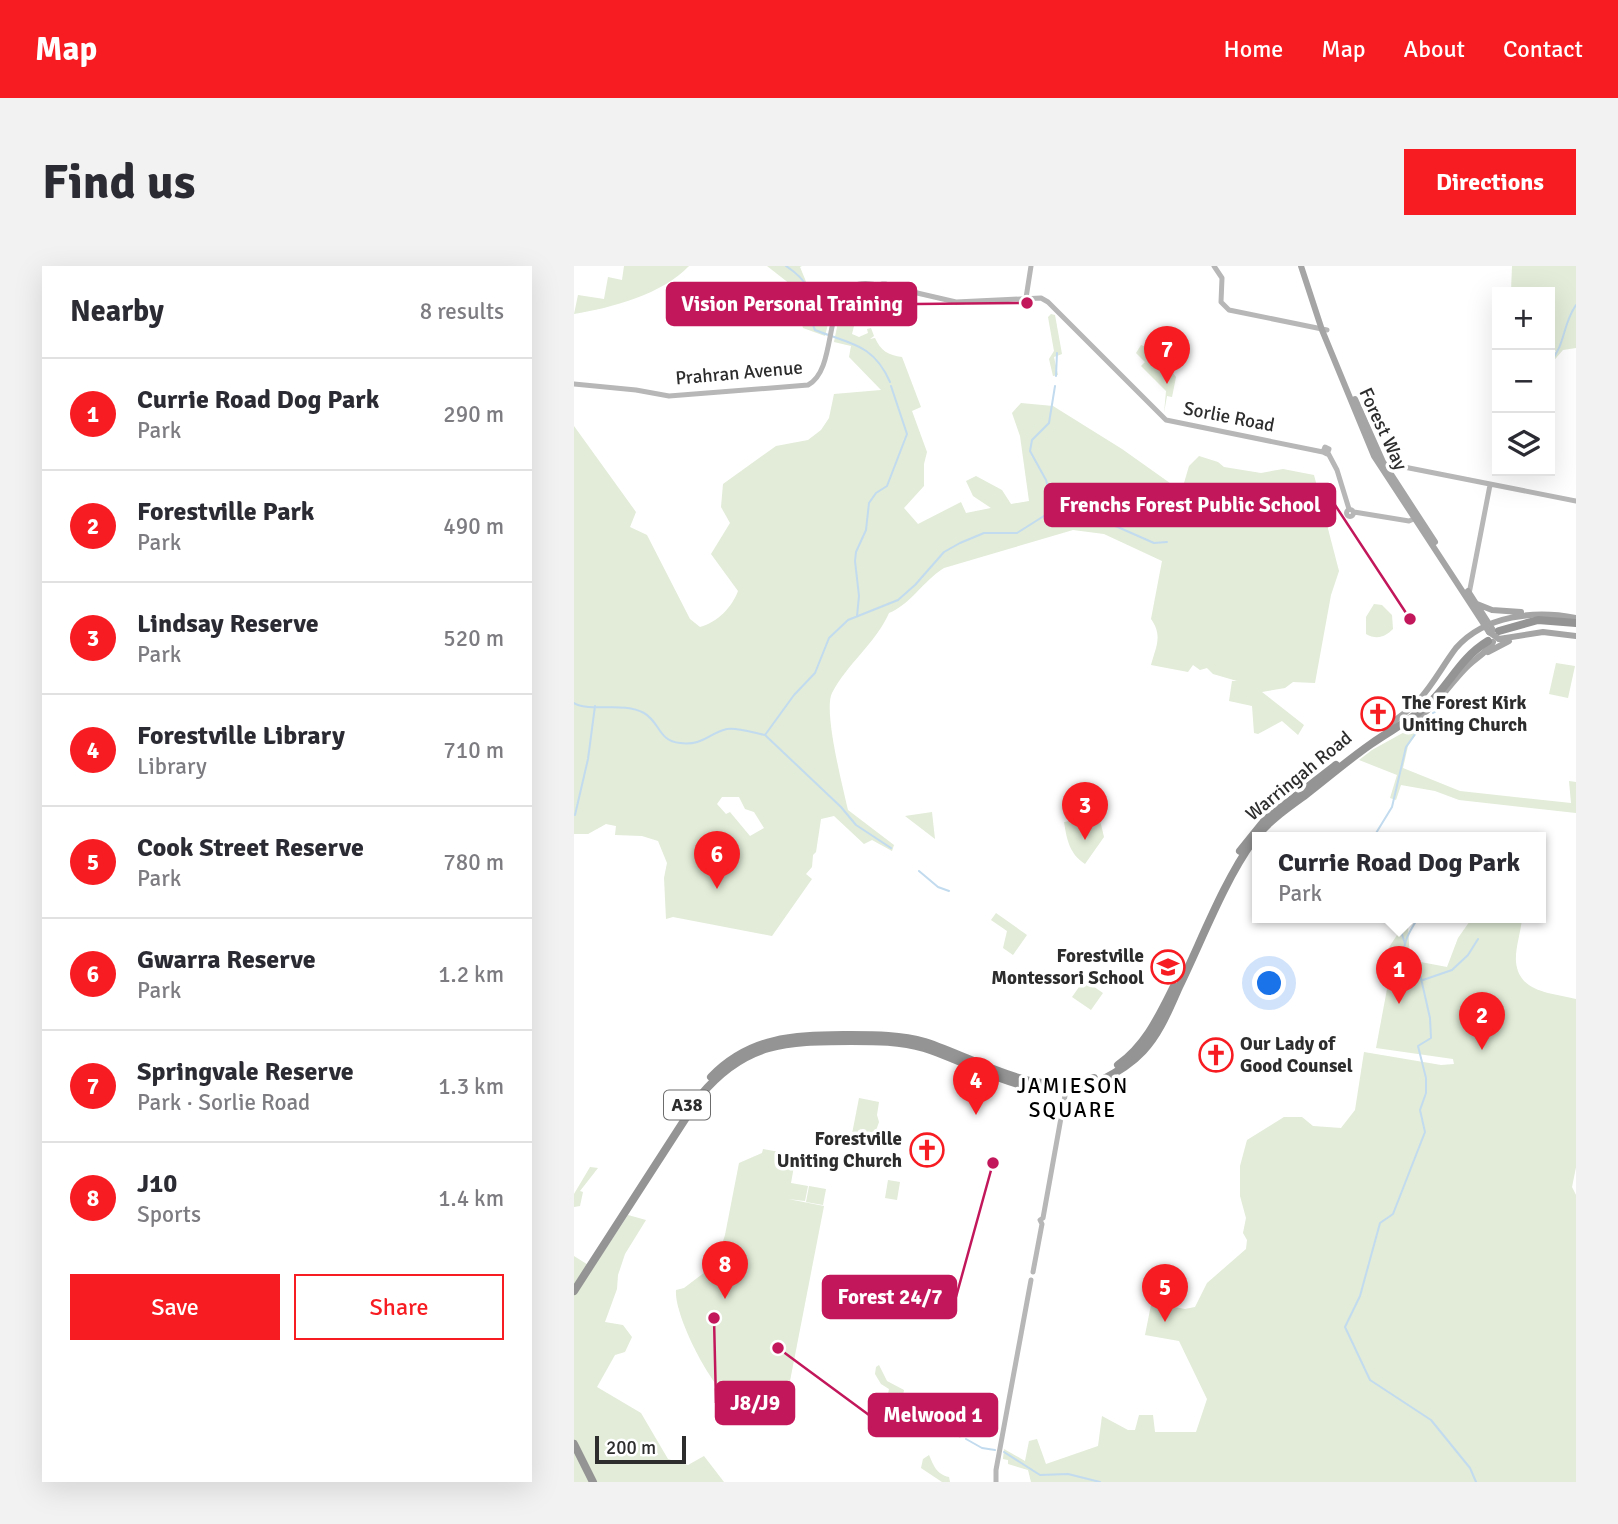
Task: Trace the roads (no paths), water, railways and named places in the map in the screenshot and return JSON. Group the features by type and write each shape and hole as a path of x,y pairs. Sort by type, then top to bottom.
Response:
{"highway":[{"name":"Warringah Road","path":"1331,772 1385,728 1422,704 1459,658 1493,634 1538,624 1576,625"},
{"name":"Warringah Road","path":"1256,832 1265,820 1428,705 1462,662 1493,634"},
{"name":"Warringah Road","path":"574,1291 696,1092 718,1069 775,1039 880,1035 923,1042 969,1063 1023,1080 1065,1088 1114,1068 1151,1036 1252,837"},
{"name":"Warringah Road","path":"574,1283 602,1244"},
{"path":"574,1444 590,1482"},
{"path":"574,1454 590,1482"}],"main road":[{"name":"Forest Way","path":"1303,266 1324,330 1386,471 1477,614 1493,634"},
{"name":"Forest Way","path":"1416,518 1476,603 1493,634"},
{"path":"1476,603 1504,612 1543,611 1568,616"},
{"path":"1464,641 1474,628 1477,614"},
{"name":"Warringah Road","path":"1385,728 1420,699 1464,641 1493,634 1528,615 1576,618"},
{"name":"Warringah Road","path":"1493,634 1520,636 1543,632 1576,635"},
{"name":"Warringah Road","path":"1382,737 1430,710 1464,670 1480,656 1493,634"},
{"name":"A38","path":"1480,656 1520,636"}],"street":[{"path":"1026,298 1031,266"},
{"path":"1216,269 1222,278 1221,302 1234,312 1324,330"},
{"name":"Prahran Avenue","path":"574,384 634,389 669,396 808,384 820,375 841,296 857,284 884,286"},
{"name":"Sorlie Road","path":"884,286 956,302 1041,298 1167,421 1326,452 1337,470 1352,511 1409,521 1416,518"},
{"path":"1386,471 1399,466 1576,501"},
{"path":"1469,594 1490,485"},
{"path":"994,1481 1031,1280 1035,1277 1032,1272 1065,1088"}],"waterway":[{"path":"786,266 808,289 811,320 815,330 868,352 876,359 890,382"},
{"path":"1555,355 1576,305"},
{"path":"1056,376 1057,353"},
{"path":"857,616 859,596 855,561 866,530 869,503 876,493 887,486 907,434 891,386"},
{"path":"1054,508 1046,480 1030,451 1032,440 1049,423 1055,386"},
{"path":"574,703 589,707 626,708 644,713 663,735 673,742 695,743 727,729 741,729 765,735 794,695 815,673 829,638 848,620 898,600 944,552 960,543 984,533 1017,533 1055,509 1104,521 1154,543 1167,542"},
{"path":"575,815 588,759 595,706"},
{"path":"1433,713 1440,709"},
{"path":"1377,832 1392,807 1406,747 1423,723"},
{"path":"765,735 841,807 856,825 891,848"},
{"path":"919,871 938,887 949,891"},
{"path":"1399,923 1405,944"},
{"path":"1415,923 1406,939 1404,950 1407,962 1420,974 1430,1018 1431,1038 1418,1046 1426,1078 1426,1093 1420,1110 1425,1132 1393,1214 1380,1223 1360,1296 1345,1327 1370,1380 1431,1420 1470,1468 1476,1482"},
{"path":"1423,980 1452,970 1468,955 1478,939"},
{"path":"913,1402 927,1411 931,1418 962,1436"},
{"path":"966,1439 982,1448 995,1450"},
{"path":"1004,1452 1040,1475 1068,1474 1100,1482"}],"place":[{"name":"Vision Personal Training","path":"1027,303"},
{"name":"Springvale Reserve","path":"1167,384"},
{"name":"Frenchs Forest Public School","path":"1410,619"},
{"name":"The Forest Kirk Uniting Church","path":"1378,714"},
{"name":"Lindsay Reserve","path":"1085,840"},
{"name":"Gwarra Reserve","path":"717,889"},
{"name":"Forestville Montessori School","path":"1168,967"},
{"name":"Currie Road Dog Park","path":"1399,1004"},
{"name":"Forestville Park","path":"1482,1050"},
{"name":"Our Lady of Good Counsel","path":"1216,1055"},
{"name":"Forestville Library","path":"976,1115"},
{"name":"Forestville Uniting Church","path":"927,1150"},
{"name":"Forest 24/7","path":"993,1163"},
{"name":"J10","path":"725,1299"},
{"name":"J8/J9","path":"714,1318"},
{"name":"Cook Street Reserve","path":"1165,1322"},
{"name":"Melwood 1","path":"778,1348"}],"district":[{"name":"JAMIESON SQUARE","path":"1073,1098"}]}
